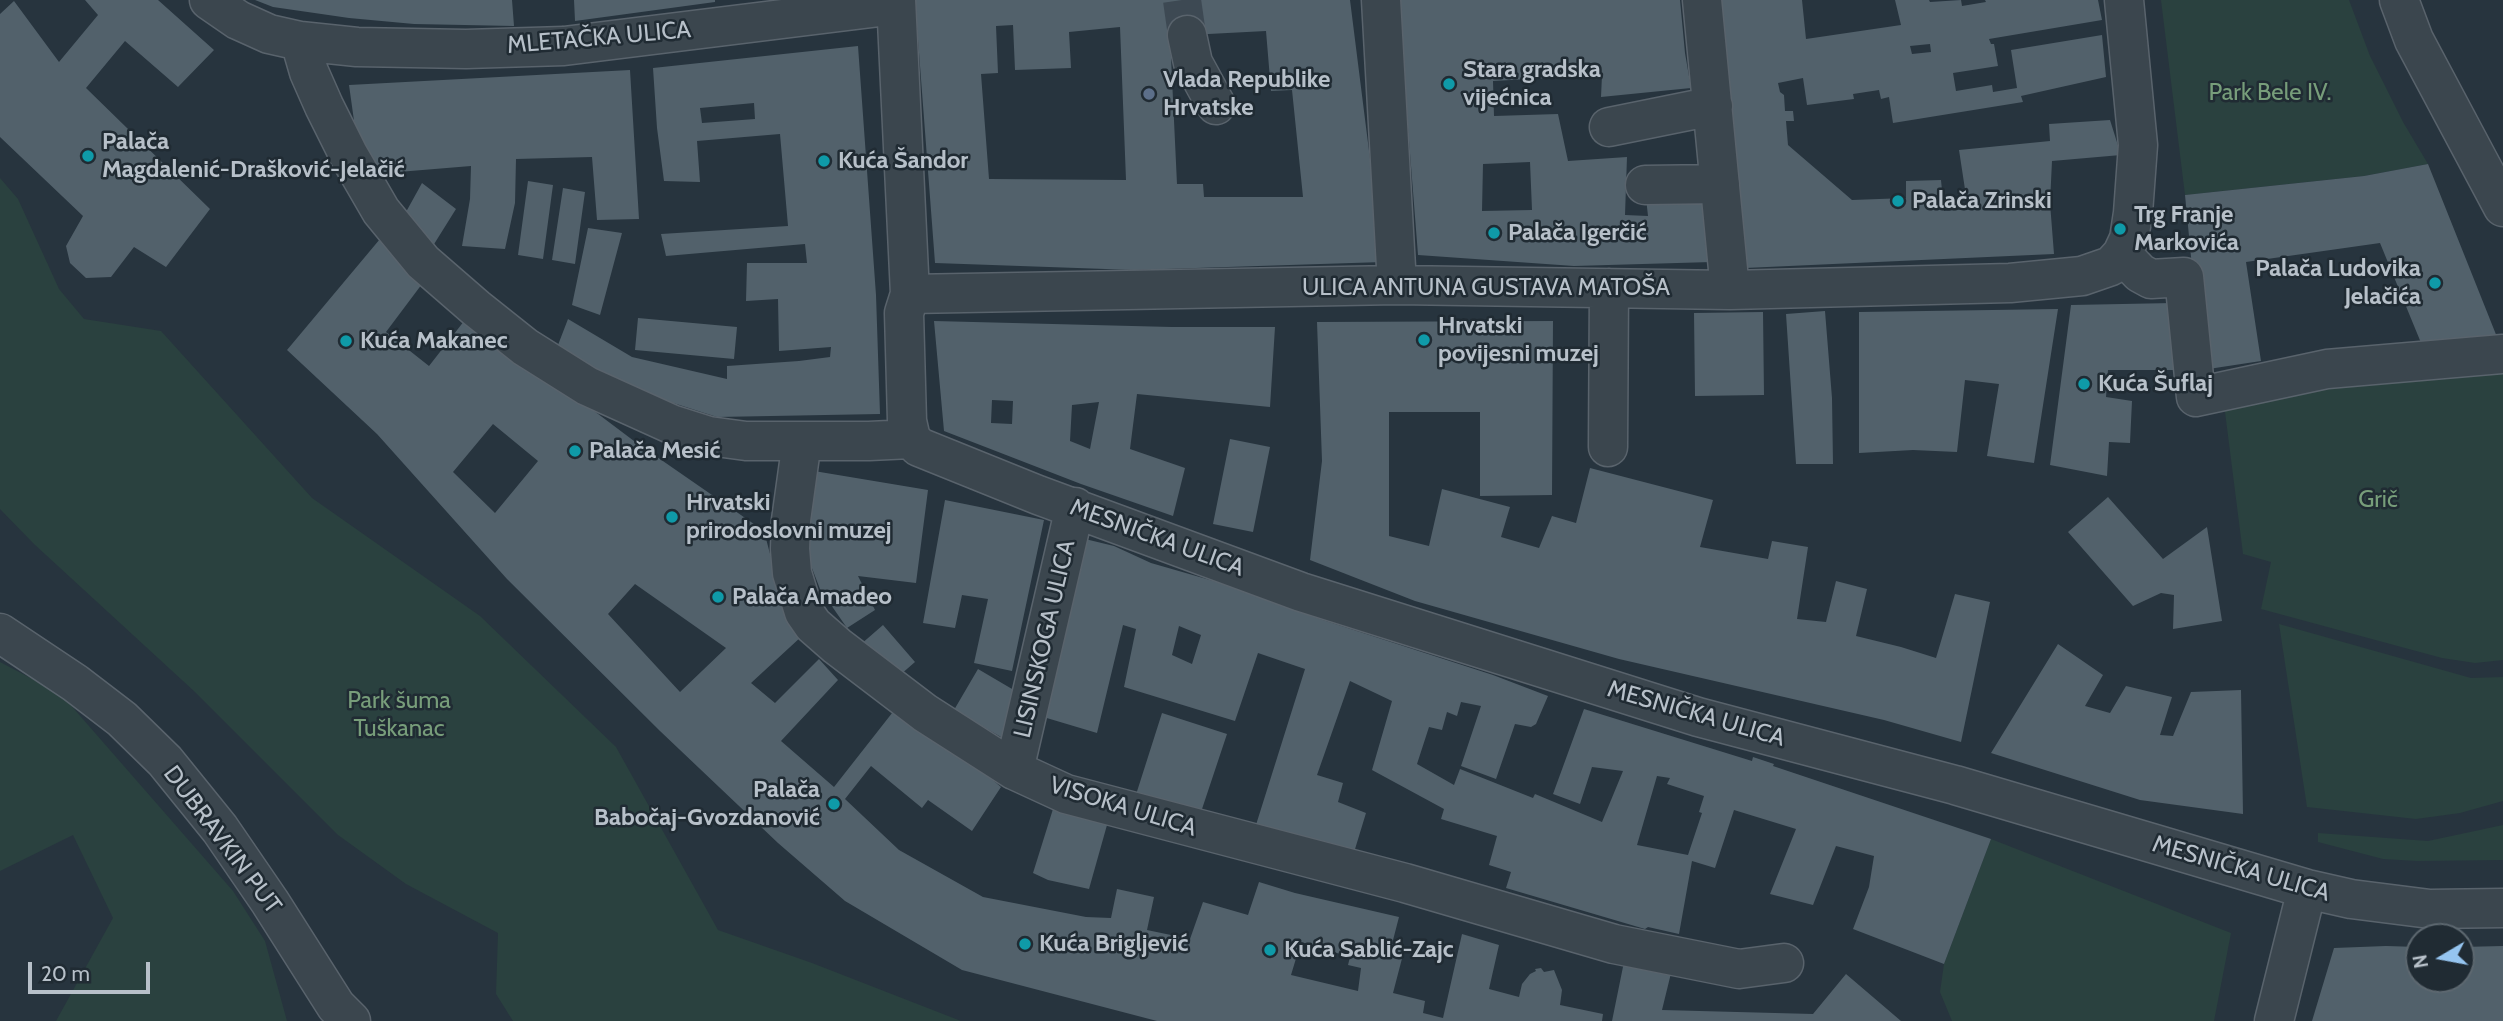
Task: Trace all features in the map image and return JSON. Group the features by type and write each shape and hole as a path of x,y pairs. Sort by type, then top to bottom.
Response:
{"street":[{"name":"MLETAČKA ULICA","path":"209,0 237,20 269,34 300,41 357,47 466,48 564,46 896,2"},
{"path":"1381,0 1397,285"},
{"path":"1702,0 1730,290"},
{"path":"2124,0 2138,145 2133,213 2129,239 2122,254 2140,273 2151,279 2184,278 2196,397 2327,369 2503,354"},
{"path":"2399,0 2414,40 2503,207"},
{"path":"300,41 309,72 324,106 381,211 424,262 525,347 587,386 671,424 709,436 746,441 911,439 907,421 904,328 904,313 910,294 896,2"},
{"path":"1187,35 1193,63 1216,105"},
{"path":"1609,127 1713,106"},
{"path":"1645,185 1720,184"},
{"name":"ULICA ANTUNA GUSTAVA MATOŠA","path":"910,294 1397,285 1730,290 2062,279 2097,272 2111,266 2122,254"},
{"path":"1608,447 1609,288"},
{"name":"MESNIČKA ULICA","path":"911,439 928,452 1301,592 1698,717 1955,785 2307,889 2351,899 2430,909 2503,908"},
{"name":"VISOKA ULICA","path":"802,441 791,520 790,549 792,573 804,612 813,625 837,646 925,713 1014,770 1066,794 1405,883 1614,944 1739,969 1784,963"},
{"name":"LISINSKOGA ULICA","path":"1014,770 1075,507"},
{"name":"DUBRAVKIN PUT","path":"0,633 85,690 122,719 165,761 220,829 336,1006 351,1021"},
{"path":"2274,1021 2307,889"}],"green space":[{"name":"Park Bele IV.","path":"2161,0 2349,0 2370,56 2403,122 2428,164 2364,176 2185,195"},
{"name":"Park šuma Tuškanac","path":"0,178 18,199 59,289 84,319 161,331 312,498 480,616 616,747 718,930 961,1021 513,1021 496,994 498,933 406,884 338,835 195,692 34,544 0,509"},
{"name":"Grič","path":"2503,368 2503,660 2475,663 2442,658 2261,609 2271,562 2243,554 2224,404 2229,395"},
{"path":"2279,624 2471,678 2503,677 2503,801 2460,813 2416,819 2307,807"},
{"path":"0,662 61,694 233,891 265,941 287,1021 56,1021 113,918 73,835 0,871"},
{"path":"2503,825 2503,860 2383,859 2318,842 2318,833 2428,841"},
{"path":"1991,839 2231,933 2214,1021 1952,1021 1940,992 1944,964"}],"building":[{"name":"Palača Magdalenić-Drašković-Jelačić","path":"85,0 158,0 214,50 178,87 125,41 86,88 210,209 166,267 134,247 111,277 86,278 70,263 66,246 83,216 0,137 0,14 14,1 59,62 98,15"},
{"path":"255,0 512,0 514,26 414,24 349,18 273,7"},
{"path":"574,0 715,0 715,2 575,21"},
{"path":"915,0 1350,0 1383,262 1134,270 935,263","holes":["1013,25 1015,70 1071,68 1069,32 1120,27 1126,180 989,179 981,74 998,73 996,26","1266,31 1271,91 1292,90 1303,197 1204,197 1203,184 1177,184 1170,36"]},
{"path":"1398,0 1680,0 1691,88 1601,97 1602,75 1493,81 1494,116 1558,114 1568,161 1627,157 1625,215 1648,216 1646,198 1707,201 1712,262 1574,266 1418,255","holes":["1530,162 1532,210 1482,211 1483,164"]},
{"path":"1714,0 1802,0 1806,39 1901,25 1895,0 1961,0 1962,6 1986,2 1985,0 2098,0 2102,20 1989,39 1991,44 1994,44 1998,66 1953,73 1956,91 1992,85 1993,92 2017,88 2011,50 2102,35 2106,77 2021,96 2023,102 1893,123 1889,97 1881,99 1879,90 1853,94 1854,99 1807,105 1803,78 1778,83 1780,92 1784,95 1785,111 1793,111 1794,121 1786,121 1788,145 1852,200 1906,198 1906,181 1941,180 1944,211 1968,209 1959,150 2050,141 2049,124 2110,120 2121,155 2052,161 2050,203 2054,254 1745,268","holes":["1930,44 1931,52 1912,54 1910,46"]},
{"path":"858,46 876,295 880,414 717,417 620,386 553,358 568,319 632,357 727,379 727,366 830,357 831,347 779,351 778,299 746,301 747,263 807,263 805,244 666,256 661,234 788,226 780,134 697,141 700,182 664,181 653,68","holes":["754,103 755,119 702,123 700,108"]},
{"path":"630,70 639,219 597,220 592,157 516,159 515,203 505,249 462,246 470,199 471,166 374,174 356,135 349,85"},
{"name":"Palača Ludovika Jelačića","path":"2428,164 2499,342 2426,355 2380,243 2246,262 2261,361 2202,370 2185,195 2364,176"},
{"path":"528,181 553,185 543,259 518,255"},
{"path":"422,183 456,209 431,249 401,221"},
{"path":"563,188 585,192 575,264 552,260"},
{"path":"588,228 622,233 600,315 572,305"},
{"path":"385,233 425,280 386,332 429,366 468,316 634,441 764,531 785,611 802,636 751,683 775,703 819,659 838,680 781,741 834,787 896,708 958,751 1001,787 972,831 928,800 922,808 871,766 845,799 899,850 983,897 1086,917 1111,918 1117,889 1154,897 1147,930 1190,939 1203,902 1248,915 1259,882 1399,917 1392,944 1405,947 1393,993 1425,1001 1423,1013 1443,1018 1462,934 1499,945 1489,989 1519,997 1522,984 1535,969 1541,968 1544,972 1554,970 1562,990 1560,1005 1603,1014 1602,1021 1157,1021 962,970 845,901 778,843 660,731 507,579 377,434 287,350","holes":["493,424 538,461 495,513 453,472","635,584 726,648 680,692 608,614","1301,942 1350,957 1348,965 1361,968 1358,991 1291,975"]},
{"name":"Kuća Šuflaj","path":"2173,303 2177,370 2108,370 2106,397 2132,401 2130,443 2109,442 2107,476 2050,465 2071,305"},
{"path":"2058,309 2034,463 1987,456 1999,384 1965,380 1957,452 1913,450 1859,453 1859,312"},
{"path":"1825,311 1832,398 1833,464 1796,464 1786,314"},
{"path":"1763,312 1764,395 1695,396 1694,313"},
{"path":"638,318 737,327 734,359 635,350"},
{"path":"934,321 1275,327 1270,407 1137,394 1130,449 1185,468 1173,516 944,431","holes":["992,400 1013,401 1012,424 991,423","1099,402 1090,449 1070,441 1072,405"]},
{"path":"1553,321 1552,495 1480,496 1480,412 1389,412 1389,536 1429,546 1442,489 1510,507 1501,537 1539,548 1552,516 1576,523 1590,468 1713,500 1700,547 1768,559 1772,541 1808,547 1797,619 1826,622 1836,581 1867,589 1856,636 1936,658 1955,594 1990,602 1961,742 1884,720 1619,659 1415,601 1310,560 1322,461 1317,322"},
{"path":"1230,439 1270,447 1253,532 1213,524"},
{"path":"814,471 928,490 916,583 858,576 875,610 847,628 820,589 805,550"},
{"path":"2108,497 2163,559 2207,527 2222,621 2173,629 2174,595 2161,593 2133,606 2068,532"},
{"path":"945,500 1044,520 1012,671 974,663 988,599 962,595 955,628 923,623"},
{"path":"1081,538 1114,546 1151,563 1217,582 1548,696 1536,724 1531,727 1515,724 1496,779 1461,766 1481,706 1461,702 1457,716 1447,712 1442,730 1429,727 1417,764 1454,785 1460,769 1533,798 1535,794 1602,822 1623,771 1592,767 1580,804 1553,794 1584,709 1752,761 1753,757 1991,839 1944,964 1853,929 1869,887 1874,856 1836,846 1813,905 1770,894 1796,829 1734,810 1715,868 1692,861 1679,934 1648,927 1645,929 1506,888 1511,872 1489,865 1497,836 1441,819 1444,809 1372,770 1392,701 1350,681 1317,775 1343,783 1338,802 1366,813 1352,859 1255,828 1305,669 1258,653 1235,721 1124,687 1136,629 1123,625 1097,733 1040,716","holes":["1179,626 1201,635 1192,664 1172,655","1657,776 1670,778 1667,784 1704,796 1699,812 1702,813 1688,855 1637,845"]},
{"path":"883,625 915,662 892,682 860,645"},
{"path":"2058,644 2103,675 2085,706 2110,713 2126,686 2172,697 2160,735 2173,736 2191,692 2241,690 2243,814 2140,800 1991,753"},
{"path":"978,669 1024,696 1001,737 954,710"},
{"path":"1162,713 1227,734 1197,824 1133,804"},
{"path":"1053,809 1107,825 1089,889 1048,880 1033,873"},
{"path":"2503,946 2503,1021 2312,1021 2334,948 2405,947 2405,993 2475,993 2475,947"},
{"path":"1626,952 1673,965 1662,1010 1813,1014 1846,974 1901,1021 1612,1021"}],"tunnel":[{"path":"1182,0 1187,35"}],"place":[{"name":"Stara gradska vijećnica","path":"1449,84"},
{"name":"Vlada Republike Hrvatske","path":"1149,94"},
{"name":"Palača Magdalenić-Drašković-Jelačić","path":"88,156"},
{"name":"Kuća Šandor","path":"824,161"},
{"name":"Palača Zrinski","path":"1898,201"},
{"name":"Trg Franje Markovića","path":"2120,229"},
{"name":"Palača Igerčić","path":"1494,233"},
{"name":"Palača Ludovika Jelačića","path":"2435,283"},
{"name":"Hrvatski povijesni muzej","path":"1424,340"},
{"name":"Kuća Makanec","path":"346,341"},
{"name":"Kuća Šuflaj","path":"2084,384"},
{"name":"Palača Mesić","path":"575,451"},
{"name":"Hrvatski prirodoslovni muzej","path":"672,517"},
{"name":"Palača Amadeo","path":"718,597"},
{"name":"Palača Babočaj-Gvozdanović","path":"834,804"},
{"name":"Kuća Brigljević","path":"1025,944"},
{"name":"Kuća Sablić-Zajc","path":"1270,950"}]}
